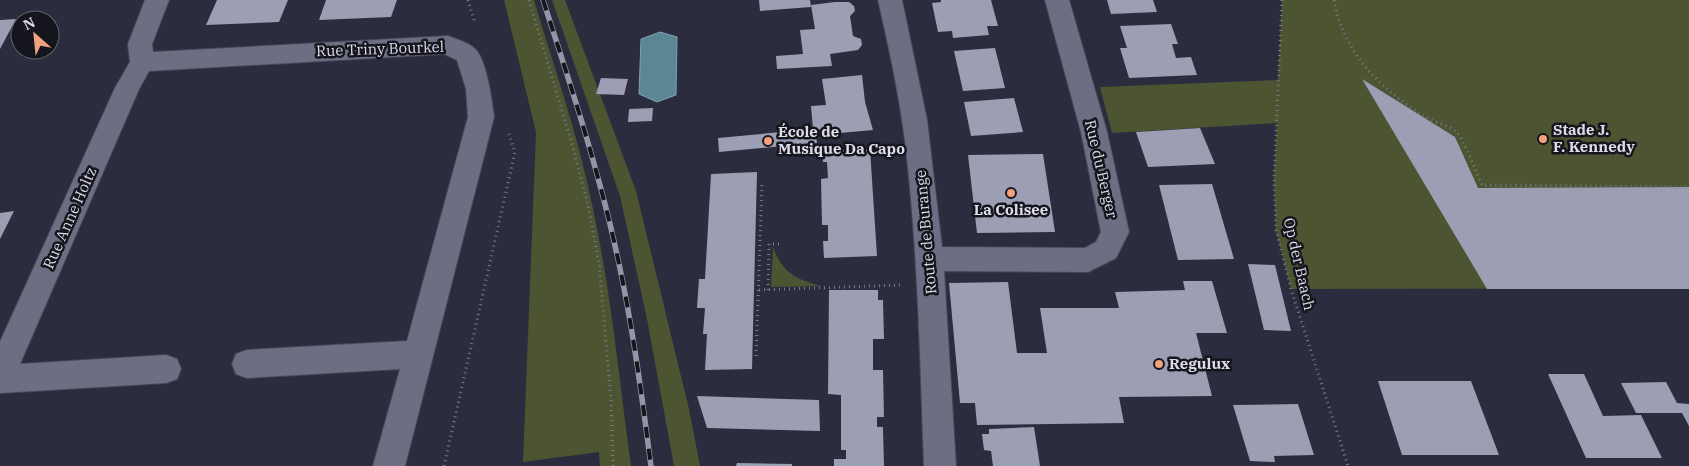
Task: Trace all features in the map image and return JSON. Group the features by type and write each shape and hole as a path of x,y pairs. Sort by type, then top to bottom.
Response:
{"street":[{"path":"142,62 140,44 157,0"},
{"name":"Route de Burange","path":"890,0 905,70 920,158 930,259 940,466"},
{"name":"Rue du Berger","path":"930,259 1088,260 1106,250 1115,232 1094,132 1057,0"},
{"name":"Rue Triny Bourkel","path":"142,62 436,45 448,45 467,55 478,89 481,117 390,466"},
{"name":"Rue Anne Holtz","path":"0,374 127,88 142,62"},
{"path":"247,364 418,354"},
{"path":"0,379 166,369"}],"path":[{"path":"468,0 474,23"},
{"path":"529,0 588,204 599,263 611,399 613,466"},
{"name":"Op der Baach","path":"1282,0 1274,178 1276,230 1291,289 1348,466"},
{"path":"1334,0 1335,16 1352,51 1383,86 1424,116 1458,133 1482,185 1689,187"},
{"path":"756,356 762,185"},
{"path":"768,290 769,244 780,244"},
{"path":"759,290 871,286"}],"green space":[{"path":"504,0 534,0 580,152 599,236 631,466 600,466 599,452 523,462 536,132"},
{"path":"552,0 565,0 636,191 689,409 700,466 674,466 647,319 620,196"},
{"name":"Stade J. F. Kennedy","path":"1282,0 1689,0 1689,288 1291,289 1276,230 1274,178 1277,123 1112,133 1100,87 1278,80"},
{"path":"773,247 781,263 791,273 821,286 771,287"}],"water":[{"path":"660,32 677,37 676,95 657,102 639,94 641,39"}],"building":[{"path":"217,0 288,0 279,22 206,25"},
{"path":"326,0 397,0 391,17 319,20"},
{"path":"759,0 810,0 811,7 760,11"},
{"path":"941,0 991,0 998,26 987,26 989,35 953,38 952,31 938,32 932,3 941,2"},
{"path":"1107,0 1153,0 1157,12 1111,14"},
{"path":"849,2 854,6 855,11 850,16 853,36 861,39 862,45 858,50 830,54 832,66 777,69 776,56 803,54 800,30 815,29 811,5"},
{"path":"10,19 10,30 0,49 0,20"},
{"path":"1171,24 1178,44 1172,44 1176,58 1191,57 1197,75 1129,78 1120,48 1127,48 1120,26"},
{"path":"995,48 1005,88 963,91 954,51"},
{"path":"862,75 865,102 873,130 829,134 828,129 815,130 817,143 719,152 718,138 813,129 811,106 826,105 822,79"},
{"path":"601,78 628,79 624,95 596,94"},
{"path":"1362,79 1455,137 1478,188 1689,187 1689,289 1487,289"},
{"path":"1014,98 1023,132 971,136 964,102"},
{"path":"653,108 652,121 628,122 629,109"},
{"path":"1200,128 1215,164 1148,167 1136,132"},
{"path":"870,149 877,256 824,258 823,241 828,241 828,225 822,225 821,179 828,178 827,162 823,162 822,151"},
{"name":"La Colisee","path":"1043,154 1055,232 977,233 968,155"},
{"path":"757,172 752,369 705,370 707,334 703,334 705,308 697,308 699,279 705,279 711,174"},
{"path":"1212,184 1234,259 1178,260 1159,185"},
{"path":"14,211 0,239 0,213"},
{"path":"1248,264 1275,265 1291,331 1264,330"},
{"path":"1183,281 1212,281 1227,333 1196,333 1212,396 1119,397 1124,423 977,425 975,403 960,403 949,283 1008,282 1017,353 1047,353 1040,308 1119,308 1115,292 1185,290"},
{"path":"829,290 878,290 878,300 883,300 884,339 873,339 873,370 883,370 884,417 877,417 877,427 883,427 884,466 834,466 834,459 846,459 846,450 841,450 841,395 828,394"},
{"path":"1548,374 1584,374 1603,416 1641,415 1662,458 1586,458"},
{"path":"1378,381 1471,381 1499,455 1402,455"},
{"path":"1666,382 1677,403 1689,404 1689,426 1682,413 1636,413 1621,383"},
{"path":"697,396 819,400 820,431 707,428"},
{"path":"1298,404 1314,455 1274,456 1275,462 1250,461 1233,405"},
{"path":"1034,427 1040,466 993,466 991,451 984,450 982,434 989,434 989,429"},
{"path":"737,463 792,464 792,466 736,466"}],"railway":[{"path":"543,0 584,129 610,226 633,337 651,466"}],"place":[{"name":"Stade J. F. Kennedy","path":"1543,139"},
{"name":"École de Musique Da Capo","path":"768,141"},
{"name":"La Colisee","path":"1011,193"},
{"name":"Regulux","path":"1159,364"}]}
